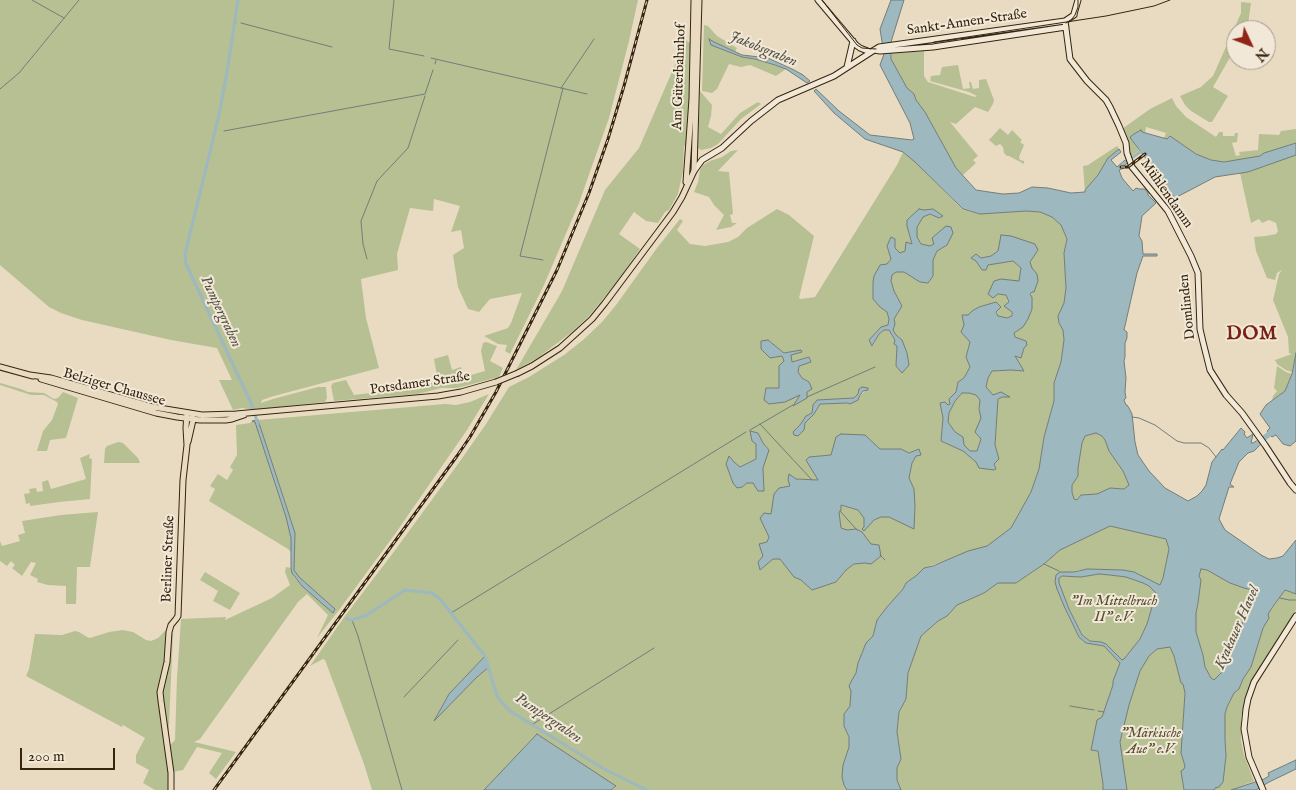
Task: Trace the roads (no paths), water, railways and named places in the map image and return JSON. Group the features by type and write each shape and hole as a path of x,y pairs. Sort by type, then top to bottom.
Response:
{"main road":[{"name":"Am Güterbahnhof","path":"694,0 696,34"},
{"name":"Am Güterbahnhof","path":"691,156 699,0"},
{"name":"Potsdamer Straße","path":"189,416 251,413 438,396 461,392 496,382 532,366 560,348 592,319 605,303 679,202 694,171 691,156"},
{"name":"Potsdamer Straße","path":"684,190 691,156"},
{"name":"Belziger Chaussee","path":"0,367 51,378 189,416"},
{"name":"Berliner Straße","path":"171,790 171,772 160,692 167,658 167,640 171,625 178,616 183,480 189,416"}],"street":[{"path":"818,0 860,48 871,51"},
{"path":"1066,28 1065,21 1074,15 1078,0"},
{"name":"Sankt-Annen-Straße","path":"871,51 1065,21"},
{"name":"Sankt-Annen-Straße","path":"894,47 932,47 1066,28"},
{"name":"Mühlendamm","path":"1066,28 1070,59 1087,81 1106,100 1126,143 1131,164 1140,178 1168,211 1195,264"},
{"path":"847,67 853,41"},
{"path":"694,171 702,160 722,148 751,120 778,100 834,76 871,51"},
{"path":"691,156 711,155"},
{"name":"Domlinden","path":"1195,264 1198,277 1200,329 1210,370 1296,490"},
{"path":"1263,790 1249,757 1245,739 1248,699 1259,673 1296,616"}],"water":[{"path":"891,0 904,0 891,42 891,59 907,88 914,94 925,112 956,168 976,190 1003,194 1019,193 1032,187 1071,193 1085,192 1108,158 1119,149 1121,152 1111,160 1117,167 1125,160 1127,163 1124,168 1119,170 1122,178 1133,191 1136,188 1145,189 1156,203 1142,216 1139,236 1142,241 1143,254 1157,254 1157,256 1143,256 1137,273 1124,330 1127,332 1127,338 1124,361 1126,398 1124,400 1132,414 1138,455 1149,471 1165,488 1188,501 1202,491 1206,485 1212,462 1241,428 1247,438 1253,434 1251,443 1258,440 1261,444 1239,462 1230,484 1234,487 1229,487 1219,519 1225,530 1269,559 1283,556 1296,540 1296,594 1285,590 1268,614 1269,618 1263,628 1251,667 1227,707 1225,714 1226,756 1223,782 1214,790 1184,790 1181,771 1185,766 1181,753 1185,693 1170,647 1157,649 1149,656 1140,671 1129,705 1120,742 1127,790 1103,790 1098,751 1091,750 1097,720 1102,717 1120,663 1104,646 1086,643 1079,637 1057,589 1056,575 1060,572 1074,572 1087,569 1123,570 1134,572 1160,585 1169,549 1166,539 1110,526 1060,550 1044,564 1016,583 998,583 984,593 957,605 947,616 938,621 921,636 908,673 906,699 899,712 897,732 901,759 897,768 897,780 901,790 847,790 844,785 842,777 843,765 849,747 849,737 844,726 844,714 850,706 851,691 849,686 856,673 866,643 873,636 877,620 906,583 924,568 968,551 987,546 1011,528 1031,492 1039,469 1044,437 1054,401 1054,383 1061,362 1064,340 1058,316 1064,303 1066,288 1064,253 1067,239 1061,225 1052,217 1040,212 980,214 963,209 903,152 865,139 834,113 814,91 816,89 839,111 870,135 914,139 910,123 880,65 884,54 880,29","holes":["1096,433 1105,440 1109,451 1123,471 1129,485 1124,489 1110,488 1097,494 1081,495 1077,500 1074,499 1072,485 1078,476 1082,443 1085,436","1201,569 1207,570 1230,583 1256,591 1225,669 1214,680 1205,667 1196,632 1196,613 1201,580 1199,576","1099,574 1126,577 1149,586 1156,593 1147,624 1140,639 1124,659 1122,660 1106,644 1090,641 1082,635 1059,583 1059,578 1062,576 1081,577"]},
{"path":"709,39 742,55 768,58 794,70 810,81 807,83 786,69 775,65 742,57 711,45"},
{"path":"1141,130 1142,132 1167,139 1170,136 1196,154 1211,160 1224,162 1260,156 1296,143 1296,155 1248,172 1215,177 1175,198 1158,179 1160,177 1130,137"},
{"path":"919,209 933,209 943,216 939,218 930,214 923,217 917,227 917,237 921,244 930,246 934,244 932,238 946,226 951,227 953,233 947,245 937,251 933,260 933,276 928,283 920,282 904,272 896,272 892,275 891,281 894,291 902,306 894,319 893,330 902,340 909,365 902,373 896,366 897,346 894,344 895,340 889,330 884,330 879,334 872,346 869,340 881,327 888,325 889,319 887,312 873,299 873,282 880,265 887,264 891,259 887,246 891,237 895,239 895,248 900,253 905,251 906,242 912,244 907,220"},
{"path":"1001,235 1011,236 1035,244 1038,250 1030,262 1037,274 1038,281 1034,292 1030,294 1032,297 1032,309 1028,319 1023,327 1014,333 1015,337 1026,341 1027,345 1021,358 1015,356 1024,371 992,371 988,378 986,387 993,395 1001,392 1010,397 998,399 995,445 999,459 994,464 996,469 994,470 979,468 976,462 963,451 941,441 943,418 940,403 950,404 949,399 956,392 958,382 964,378 970,367 966,357 970,342 961,332 964,325 962,315 968,315 979,307 996,302 1001,307 996,312 998,316 1007,318 1012,316 1012,312 1004,306 1009,302 1006,295 998,294 993,298 988,294 994,281 1001,279 1019,281 1021,268 1013,261 988,265 986,270 982,270 976,261 971,258 976,254 981,258 991,256 998,251","holes":["962,393 976,395 980,400 981,418 975,432 981,439 977,451 970,451 964,445 963,437 955,432 948,422 949,413 955,401"]},
{"path":"768,340 784,353 801,350 802,352 791,355 792,362 809,357 811,362 799,366 798,372 802,378 809,382 812,389 807,392 807,398 793,406 800,395 785,402 769,404 764,400 766,388 779,388 779,366 784,361 782,356 770,358 761,349 761,341"},
{"path":"1296,353 1296,441 1290,446 1283,444 1276,435 1272,437 1267,431 1270,428 1260,414 1266,405 1285,391 1292,374"},
{"path":"862,387 868,388 868,390 863,391 858,400 850,404 820,404 805,423 804,430 798,436 794,435 793,432 806,416 812,413 813,405 817,400 854,398"},
{"path":"258,420 295,533 294,570 299,577 335,609 333,613 302,586 292,573 291,538 255,422 252,421"},
{"path":"750,431 758,433 769,450 763,468 764,491 758,491 753,483 747,483 737,488 733,483 726,464 729,456 740,467 756,459 756,444 752,441"},
{"path":"841,434 865,435 880,449 901,449 909,453 919,449 921,455 916,456 912,463 909,478 914,489 914,529 889,517 881,517 874,520 864,531 862,529 864,527 864,518 858,510 841,505 841,511 839,512 841,528 847,530 856,529 862,532 871,544 879,545 881,556 871,564 854,564 836,582 812,590 801,580 794,577 780,559 773,559 760,570 758,562 763,556 759,544 767,542 769,537 760,518 764,513 771,514 774,494 779,488 790,486 789,474 796,479 818,480 806,460 809,457 831,455 836,437"},
{"path":"485,656 489,667 434,721 449,694"},
{"path":"537,734 616,786 611,790 484,790"},
{"path":"1296,760 1296,769 1256,790 1231,790 1264,779 1269,776 1268,773"}],"waterway":[{"path":"32,0 64,18"},
{"path":"0,89 19,73 79,0"},
{"name":"Pumpergraben","path":"238,0 219,115 185,254 186,264 251,403 258,424"},
{"path":"394,0 389,49 424,56"},
{"path":"241,23 332,47"},
{"path":"561,88 594,39"},
{"path":"431,58 587,94"},
{"path":"435,64 436,60"},
{"path":"224,131 425,94 433,70"},
{"path":"543,260 520,256 563,88"},
{"path":"367,259 363,244 361,221 377,181 408,148 425,96"},
{"path":"1123,164 1143,150"},
{"path":"807,397 875,367"},
{"path":"750,430 793,405"},
{"path":"1132,417 1155,425 1177,441 1201,443 1209,448 1216,457"},
{"path":"760,424 812,480"},
{"path":"1259,442 1276,429"},
{"path":"451,613 746,432"},
{"path":"840,511 857,530"},
{"path":"880,555 885,560"},
{"path":"1044,564 1059,571"},
{"name":"Pumpergraben","path":"347,619 352,620 365,616 405,590 432,593 441,600 485,656 496,693 510,711 604,769 647,790"},
{"path":"1280,598 1296,600"},
{"path":"352,620 402,790"},
{"path":"404,697 458,640"},
{"path":"533,724 654,648"},
{"path":"1070,706 1094,710"},
{"path":"1098,711 1104,712"}],"tram line":[{"path":"822,0 857,45 862,48 876,49"},
{"path":"1066,23 1075,15 1078,0"},
{"path":"934,42 1106,16 1154,6 1170,0"}],"railway":[{"path":"214,790 457,456 496,392 557,270 589,193 624,86 647,0"},
{"path":"1121,167 1128,167 1145,154"}],"district":[{"name":"DOM","path":"1252,335"}],"water label":[{"name":"Jakobsgraben","path":"763,50"},
{"name":"Krakauer Havel","path":"1238,628"}],"park label":[{"name":"\"Im Mittelbruch II\" e.V.","path":"1114,610"},
{"name":"\"Märkische Aue\" e.V.","path":"1151,742"}]}
